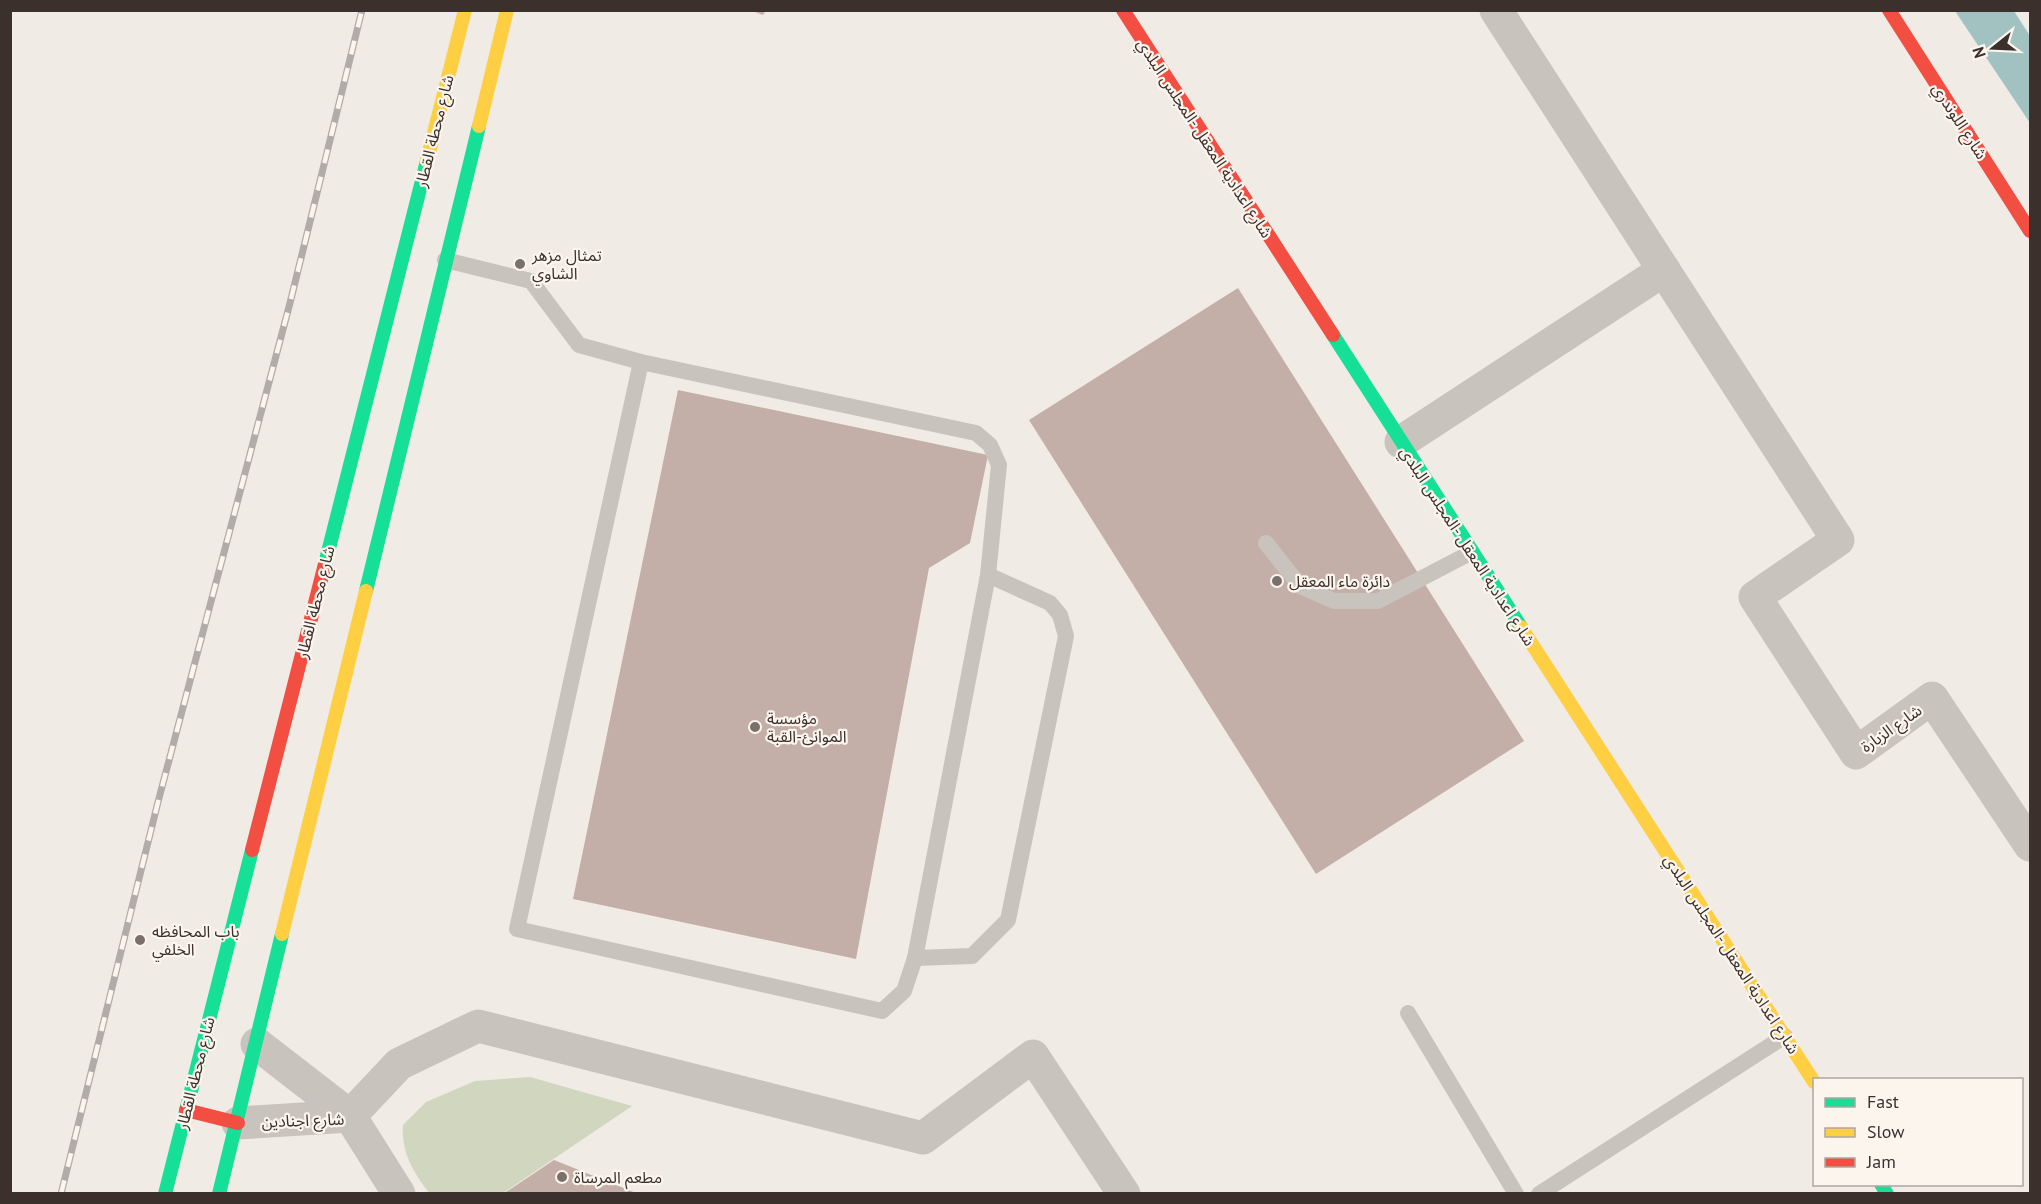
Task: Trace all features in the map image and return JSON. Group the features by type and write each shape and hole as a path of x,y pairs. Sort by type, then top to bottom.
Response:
{"main road":[{"name":"شارع محطة القطار","path":"165,1194 465,10"},
{"path":"219,1194 507,10"},
{"name":"شارع اعدادية المعقل -المجلس البلدي","path":"1123,10 1813,1079"},
{"name":"شارع اللوندري","path":"1889,10 2029,226"},
{"path":"186,1110 238,1123"}],"street":[{"path":"1401,442 1664,270 1496,10"},
{"name":"شارع الزبارة","path":"1664,270 1838,540 1755,597 1856,753 1932,698 2031,845"},
{"path":"257,1044 350,1116 399,1064 478,1026 924,1138 1033,1056 1124,1194"},
{"name":"شارع اجنادين","path":"238,1123 350,1116 399,1194"}],"lane":[{"path":"445,260 531,281 579,345 642,362 976,433 990,445 999,465 988,575 915,958 904,991 882,1011 517,929 642,362"},
{"path":"1266,543 1300,586 1334,601 1378,601 1472,552"},
{"path":"915,958 972,956 1008,920 1066,636 1060,615 1050,603 988,575"},
{"path":"1408,1013 1515,1194"},
{"path":"1539,1194 1785,1036"}],"green space":[{"path":"530,1077 632,1106 503,1193 429,1193 409,1161 404,1144 403,1125 426,1102 475,1081"}],"water":[{"path":"1955,11 2014,11 2030,36 2030,123"}],"building":[{"path":"750,10 766,10 763,15"},
{"name":"دائرة ماء المعقل","path":"1238,288 1524,741 1316,874 1029,420"},
{"name":"مؤسسة الموانئ-القبة","path":"678,390 988,455 970,543 929,568 856,959 573,899"},
{"name":"مطعم المرساة","path":"554,1160 636,1193 636,1194 503,1194"}],"railway":[{"path":"61,1194 158,802 290,303 362,10"}],"traffic: fast":[{"path":"366,591 479,126"},
{"path":"325,564 427,161"},
{"path":"1333,335 1521,627"},
{"path":"165,1194 252,850"},
{"path":"219,1194 282,934"},
{"path":"1882,1186 1887,1194"}],"traffic: slow":[{"path":"427,161 465,10"},
{"path":"479,126 507,10"},
{"path":"282,934 366,591"},
{"path":"1521,627 1813,1080"}],"traffic: jam":[{"path":"1123,10 1333,335"},
{"path":"1889,10 2030,231"},
{"path":"252,850 325,564"},
{"path":"186,1110 238,1123"}],"place":[{"name":"تمثال مزهر الشاوي","path":"520,264"},
{"name":"دائرة ماء المعقل","path":"1277,581"},
{"name":"مؤسسة الموانئ-القبة","path":"755,727"},
{"name":"باب المحافظه الخلفي","path":"140,940"},
{"name":"مطعم المرساة","path":"562,1177"}]}
